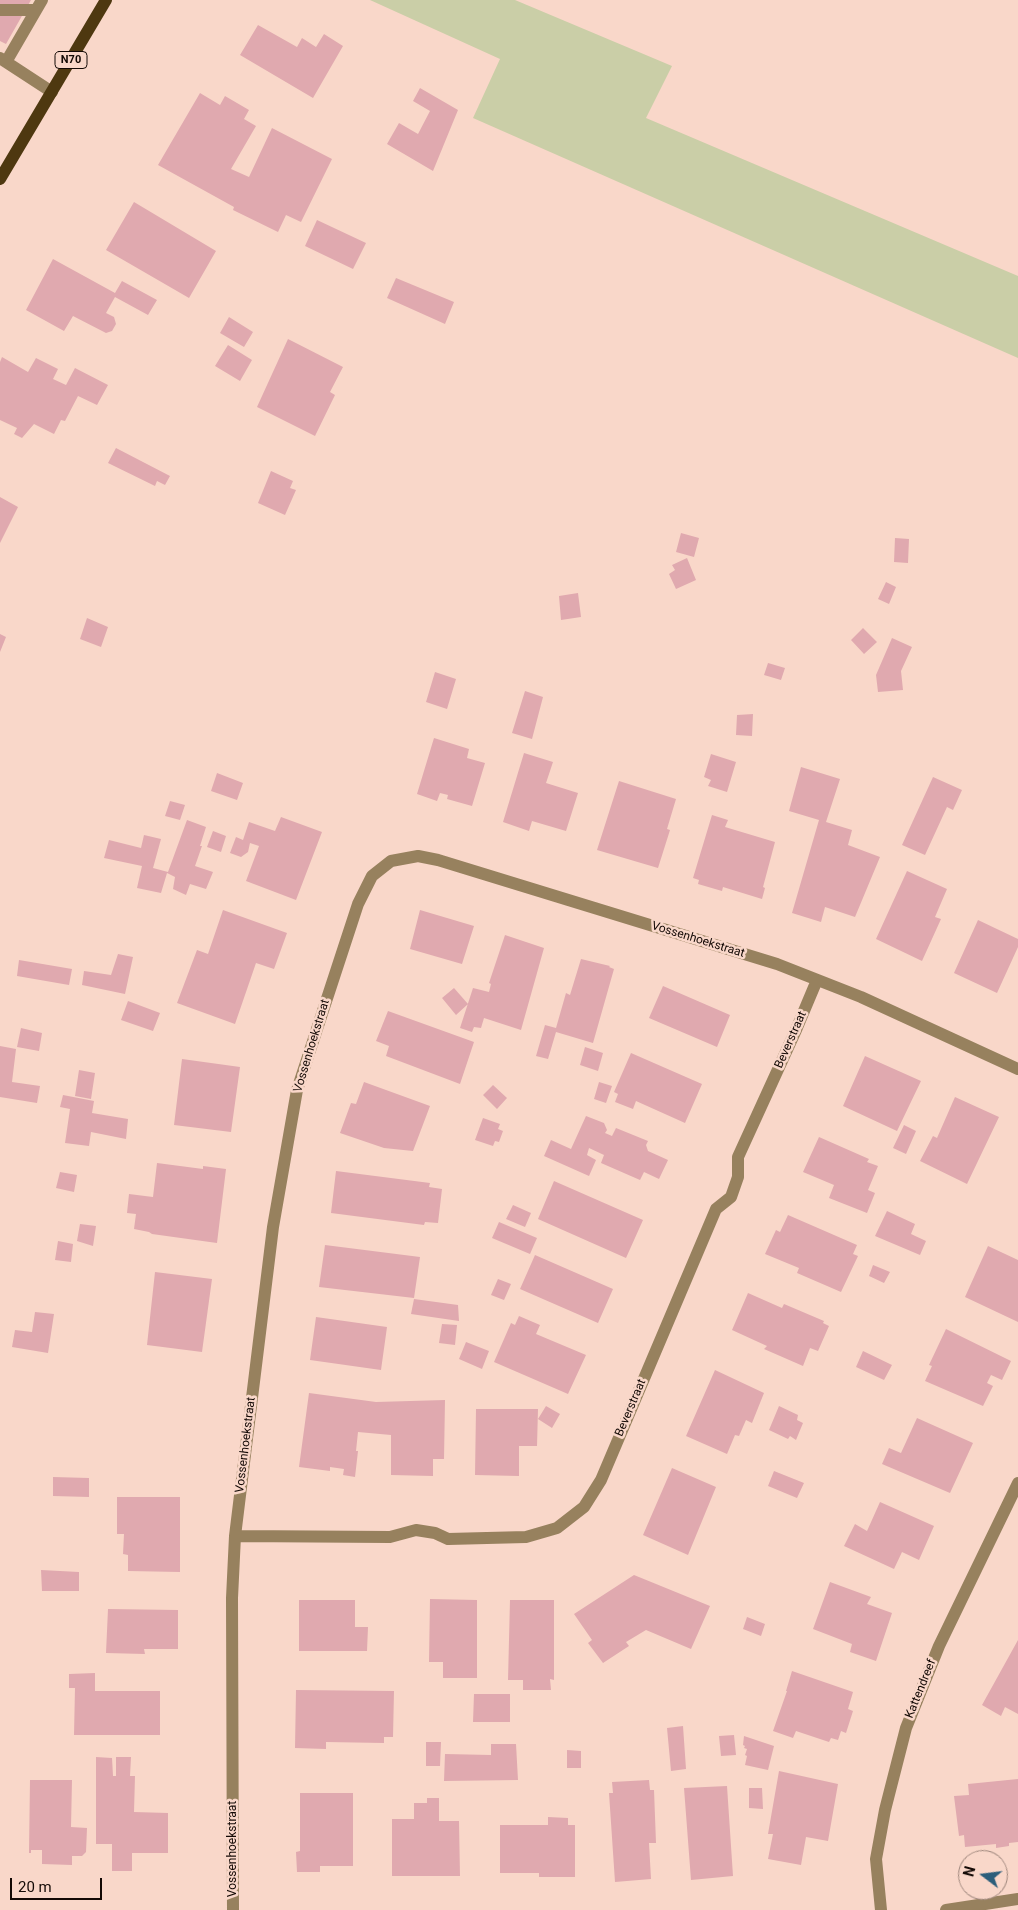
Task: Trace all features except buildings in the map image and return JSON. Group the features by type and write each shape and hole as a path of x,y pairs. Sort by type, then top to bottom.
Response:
{"main road":[{"name":"N70","path":"0,179 106,0"}],"street":[{"path":"39,5 3,60 52,92"},
{"path":"0,10 39,5"},
{"name":"Vossenhoekstraat","path":"233,1910 232,1598 235,1536 273,1227 297,1090 358,904 372,876 390,861 418,856 438,860 777,964 861,997 1018,1069"},
{"name":"Beverstraat","path":"235,1536 390,1537 416,1530 435,1533 448,1539 526,1537 557,1528 584,1508 600,1480 716,1209 731,1197 738,1177 738,1157 817,980"},
{"name":"Kattendreef","path":"880,1910 876,1859 885,1810 906,1728 939,1646 1018,1483"},
{"path":"946,1910 1018,1899"}],"green space":[{"path":"370,0 515,0 672,66 646,118 1018,276 1018,358 473,118 500,59"}]}
